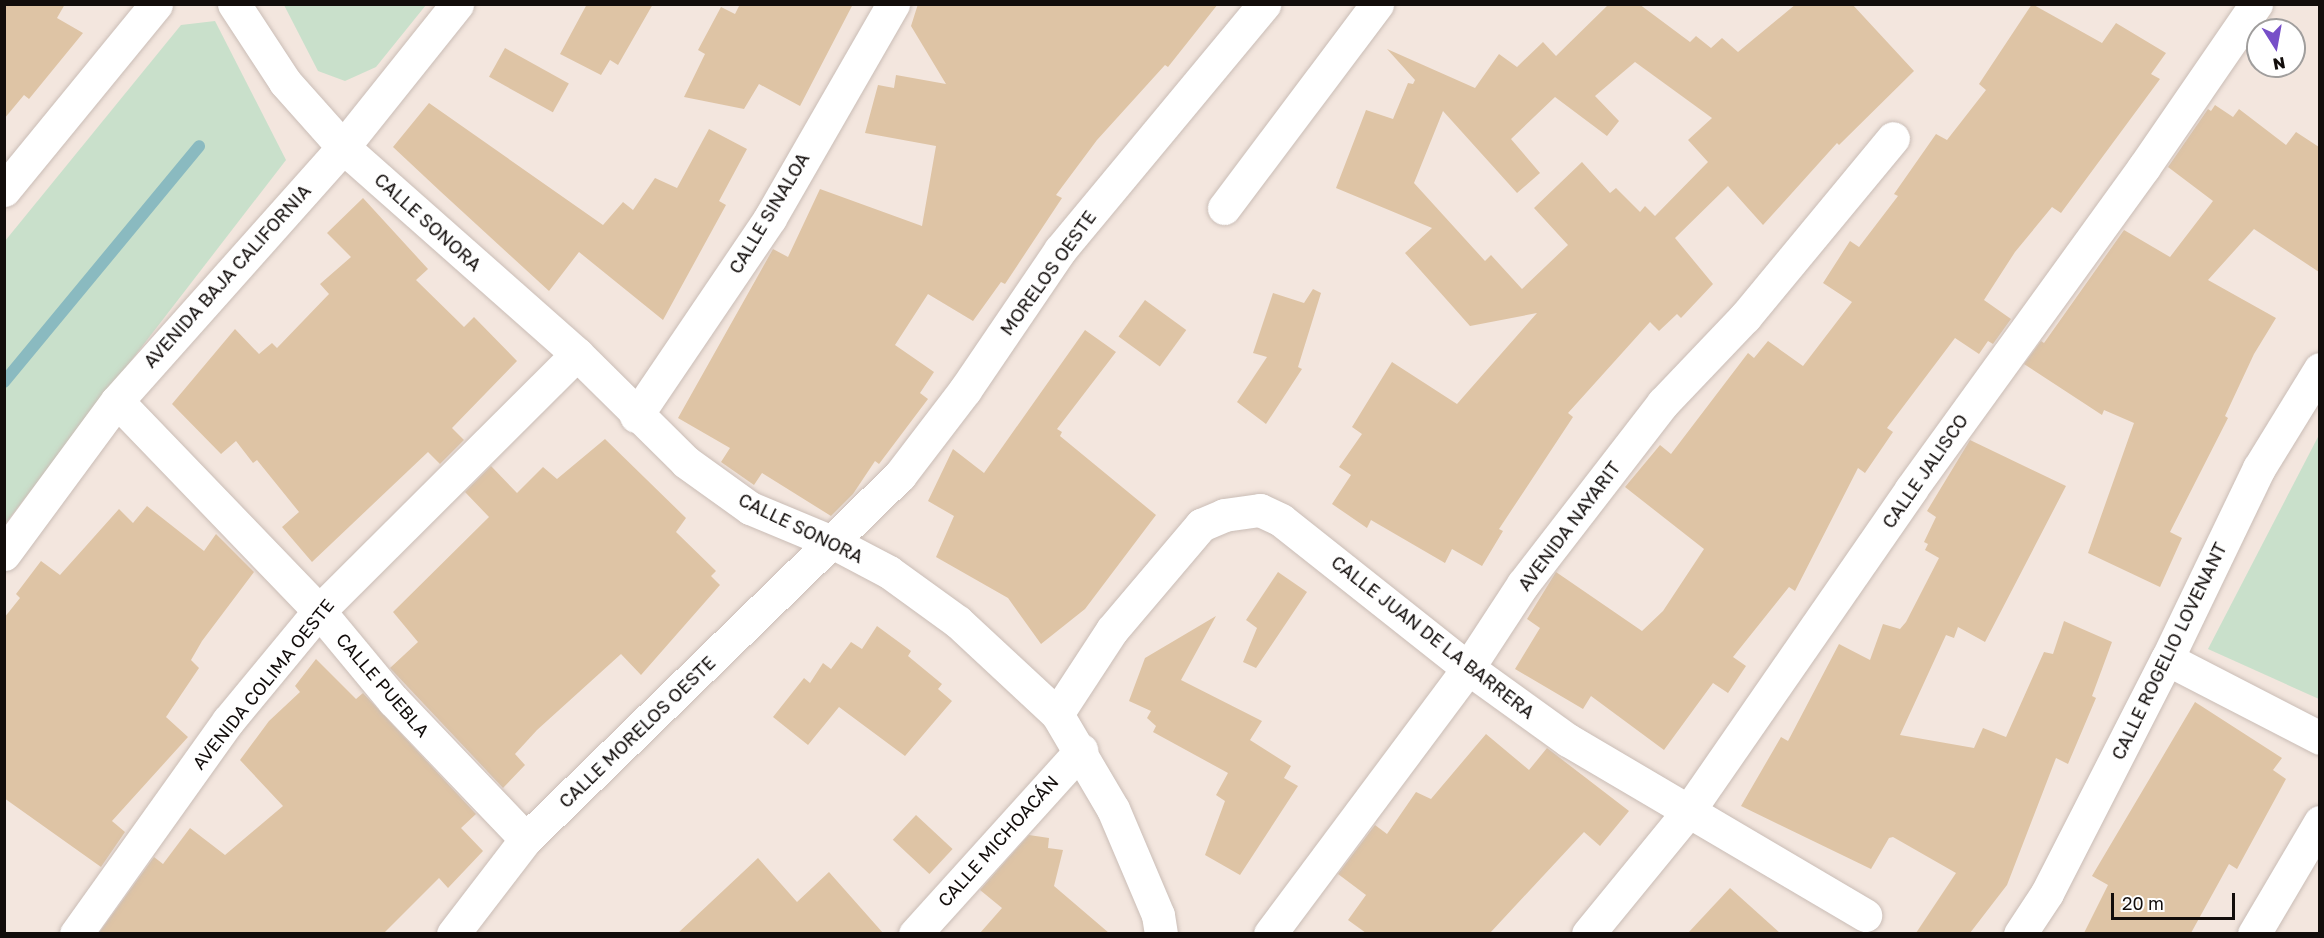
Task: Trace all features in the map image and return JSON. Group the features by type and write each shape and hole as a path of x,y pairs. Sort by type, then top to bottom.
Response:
{"street":[{"path":"4,190 156,4"},
{"name":"CALLE SONORA","path":"234,4 285,82 343,147 577,354 636,416 686,462 750,508 834,543 889,572 958,622 1057,714 1081,750 1113,809 1158,915 1161,933"},
{"name":"AVENIDA BAJA CALIFORNIA","path":"4,554 117,401 343,147 457,4"},
{"name":"CALLE SINALOA","path":"636,416 770,218 893,4"},
{"name":"MORELOS OESTE","path":"834,543 900,475 965,390 1060,250 1264,4"},
{"path":"1224,208 1377,4"},
{"name":"CALLE JALISCO","path":"1588,933 1687,813 1911,489 2144,167 2256,4"},
{"name":"AVENIDA NAYARIT","path":"1270,933 1468,668 1523,584 1663,403 1745,317 1893,138"},
{"name":"AVENIDA COLIMA OESTE","path":"76,933 228,721 318,611 577,354"},
{"name":"CALLE ROGELIO LOVENANT","path":"2020,933 2047,893 2167,659 2259,468 2319,369"},
{"name":"CALLE PUEBLA","path":"117,401 318,611 393,700 526,839"},
{"name":"CALLE JUAN DE LA BARRERA","path":"1057,714 1112,630 1167,561 1201,525 1238,512 1260,510 1281,520 1468,668 1568,740 1687,813 1865,915"},
{"name":"CALLE MORELOS OESTE","path":"453,933 526,839 834,543"},
{"path":"2167,659 2319,738"},
{"name":"CALLE MICHOACÁN","path":"915,933 1081,750"},
{"path":"2254,933 2319,822"}],"green space":[{"path":"284,5 426,5 376,67 345,81 318,71"},
{"path":"215,21 286,160 5,524 5,241 181,25"},
{"path":"2319,435 2319,699 2208,649"}],"building":[{"path":"4,4 65,4 57,18 83,33 29,99 24,95 4,119"},
{"path":"587,4 653,4 618,65 610,60 601,75 560,54"},
{"path":"740,4 853,4 800,106 759,84 744,109 684,97 705,54 698,50 721,7 735,14"},
{"path":"918,4 1218,4 1168,67 1165,65 1097,140 1056,195 1062,198 1005,284 1001,282 973,321 928,294 895,345 934,372 920,393 928,399 879,464 875,461 853,494 831,516 762,473 754,485 721,462 730,448 678,418 773,249 788,257 820,189 922,226 936,146 865,133 878,85 894,88 896,75 946,84 911,26"},
{"path":"1609,4 1639,4 1690,42 1696,36 1711,48 1722,38 1738,52 1796,4 1852,4 1914,71 1839,145 1837,143 1763,225 1728,186 1675,238 1713,284 1681,318 1677,314 1659,331 1650,322 1568,413 1573,417 1499,529 1503,531 1482,566 1452,549 1445,563 1371,520 1367,528 1332,504 1351,475 1339,467 1362,434 1352,427 1392,362 1457,404 1537,313 1470,326 1405,253 1432,228 1336,188 1366,110 1393,119 1408,83 1413,84 1415,80 1387,49 1475,88 1499,54 1517,67 1543,42 1556,56","holes":["1635,62 1712,118 1688,140 1708,162 1655,216 1645,206 1640,212 1616,188 1610,193 1582,162 1534,208 1568,245 1522,289 1491,255 1485,261 1414,183 1443,111 1517,193 1540,173 1511,139 1555,97 1607,136 1619,121 1595,96"]},
{"path":"2032,4 2102,43 2116,23 2166,53 2151,74 2160,79 2061,213 2052,207 2015,252 1984,300 2011,319 1993,344 1988,341 1979,354 1955,338 1887,428 1893,432 1865,473 1858,468 1795,591 1789,587 1733,657 1746,666 1728,693 1713,683 1664,750 1591,696 1583,709 1515,669 1540,628 1527,619 1556,572 1642,631 1663,611 1704,549 1625,487 1660,445 1671,454 1748,353 1754,358 1768,341 1803,366 1852,302 1823,283 1850,241 1859,247 1898,196 1894,194 1936,134 1947,140 1986,90 1979,84"},
{"path":"505,48 569,83 553,112 489,77"},
{"path":"429,103 603,225 623,202 633,210 655,178 677,188 709,129 747,149 719,201 726,205 663,320 579,252 549,291 440,191 393,147"},
{"path":"2215,105 2233,117 2239,109 2286,145 2296,132 2319,147 2319,272 2254,229 2208,280 2276,318 2254,354 2225,416 2228,418 2170,532 2182,538 2160,587 2088,553 2134,423 2104,410 2102,415 2024,364 2041,341 2044,343 2124,230 2170,257 2213,201 2168,167 2208,109 2211,111"},
{"path":"363,198 428,269 416,280 464,327 474,317 517,361 452,428 464,440 440,464 428,452 312,562 282,527 299,512 257,460 253,463 236,441 221,454 172,404 235,329 259,354 272,343 277,348 329,294 320,284 351,257 327,233"},
{"path":"1313,289 1321,293 1298,367 1302,369 1266,424 1237,402 1267,357 1253,353 1273,293 1304,303"},
{"path":"1145,300 1186,330 1160,366 1119,336"},
{"path":"1085,330 1116,352 1057,429 1062,432 1060,436 1156,515 1085,609 1041,644 1008,598 936,557 954,516 928,501 953,449 984,473"},
{"path":"605,439 686,518 676,532 716,571 711,576 720,585 641,675 621,654 537,730 515,754 525,765 503,788 390,668 418,642 393,612 489,517 465,492 491,466 517,493 543,467 557,479"},
{"path":"1970,440 2066,486 1985,642 1958,627 1954,638 1946,635 1900,735 1974,748 1983,728 2006,737 2044,652 2053,654 2064,621 2112,642 2092,696 2096,698 2068,764 2056,758 2007,885 1970,933 1916,933 1956,873 1893,837 1889,838 1871,869 1741,806 1781,737 1788,741 1839,644 1870,660 1883,624 1900,629 1906,622 1939,558 1925,550 1928,544 1924,542 1936,517 1927,511"},
{"path":"147,506 204,551 216,534 254,572 202,641 191,660 199,668 166,717 188,737 112,821 125,832 101,867 4,798 4,618 20,598 16,594 41,561 60,575 119,509 133,523"},
{"path":"1278,572 1307,592 1256,668 1243,662 1257,628 1246,620"},
{"path":"1216,616 1181,680 1262,721 1250,740 1291,766 1284,778 1298,786 1240,875 1205,855 1225,801 1216,795 1228,773 1153,732 1156,726 1147,718 1151,711 1129,701 1145,658"},
{"path":"877,626 911,651 908,656 942,684 938,689 952,701 905,756 839,707 808,745 773,717 804,678 810,683 823,663 831,669 851,642 862,649"},
{"path":"316,659 356,699 363,693 476,814 461,828 483,851 448,888 439,878 384,933 99,933 154,857 163,864 190,828 225,855 283,806 240,760 269,721 300,692 295,686"},
{"path":"2195,702 2282,758 2273,770 2286,779 2237,869 2229,864 2191,933 2084,933 2108,885 2092,876"},
{"path":"1486,734 1529,770 1547,748 1629,811 1600,846 1584,832 1490,933 1366,933 1348,920 1366,895 1338,874 1375,825 1387,834 1416,792 1431,799"},
{"path":"916,815 953,849 929,874 893,840"},
{"path":"1029,835 1049,838 1048,848 1063,850 1054,886 1109,933 980,933 1002,908 980,890"},
{"path":"758,858 797,902 829,872 883,933 678,933"},
{"path":"1730,888 1780,933 1688,933"}],"waterway":[{"path":"4,382 199,146"}]}
